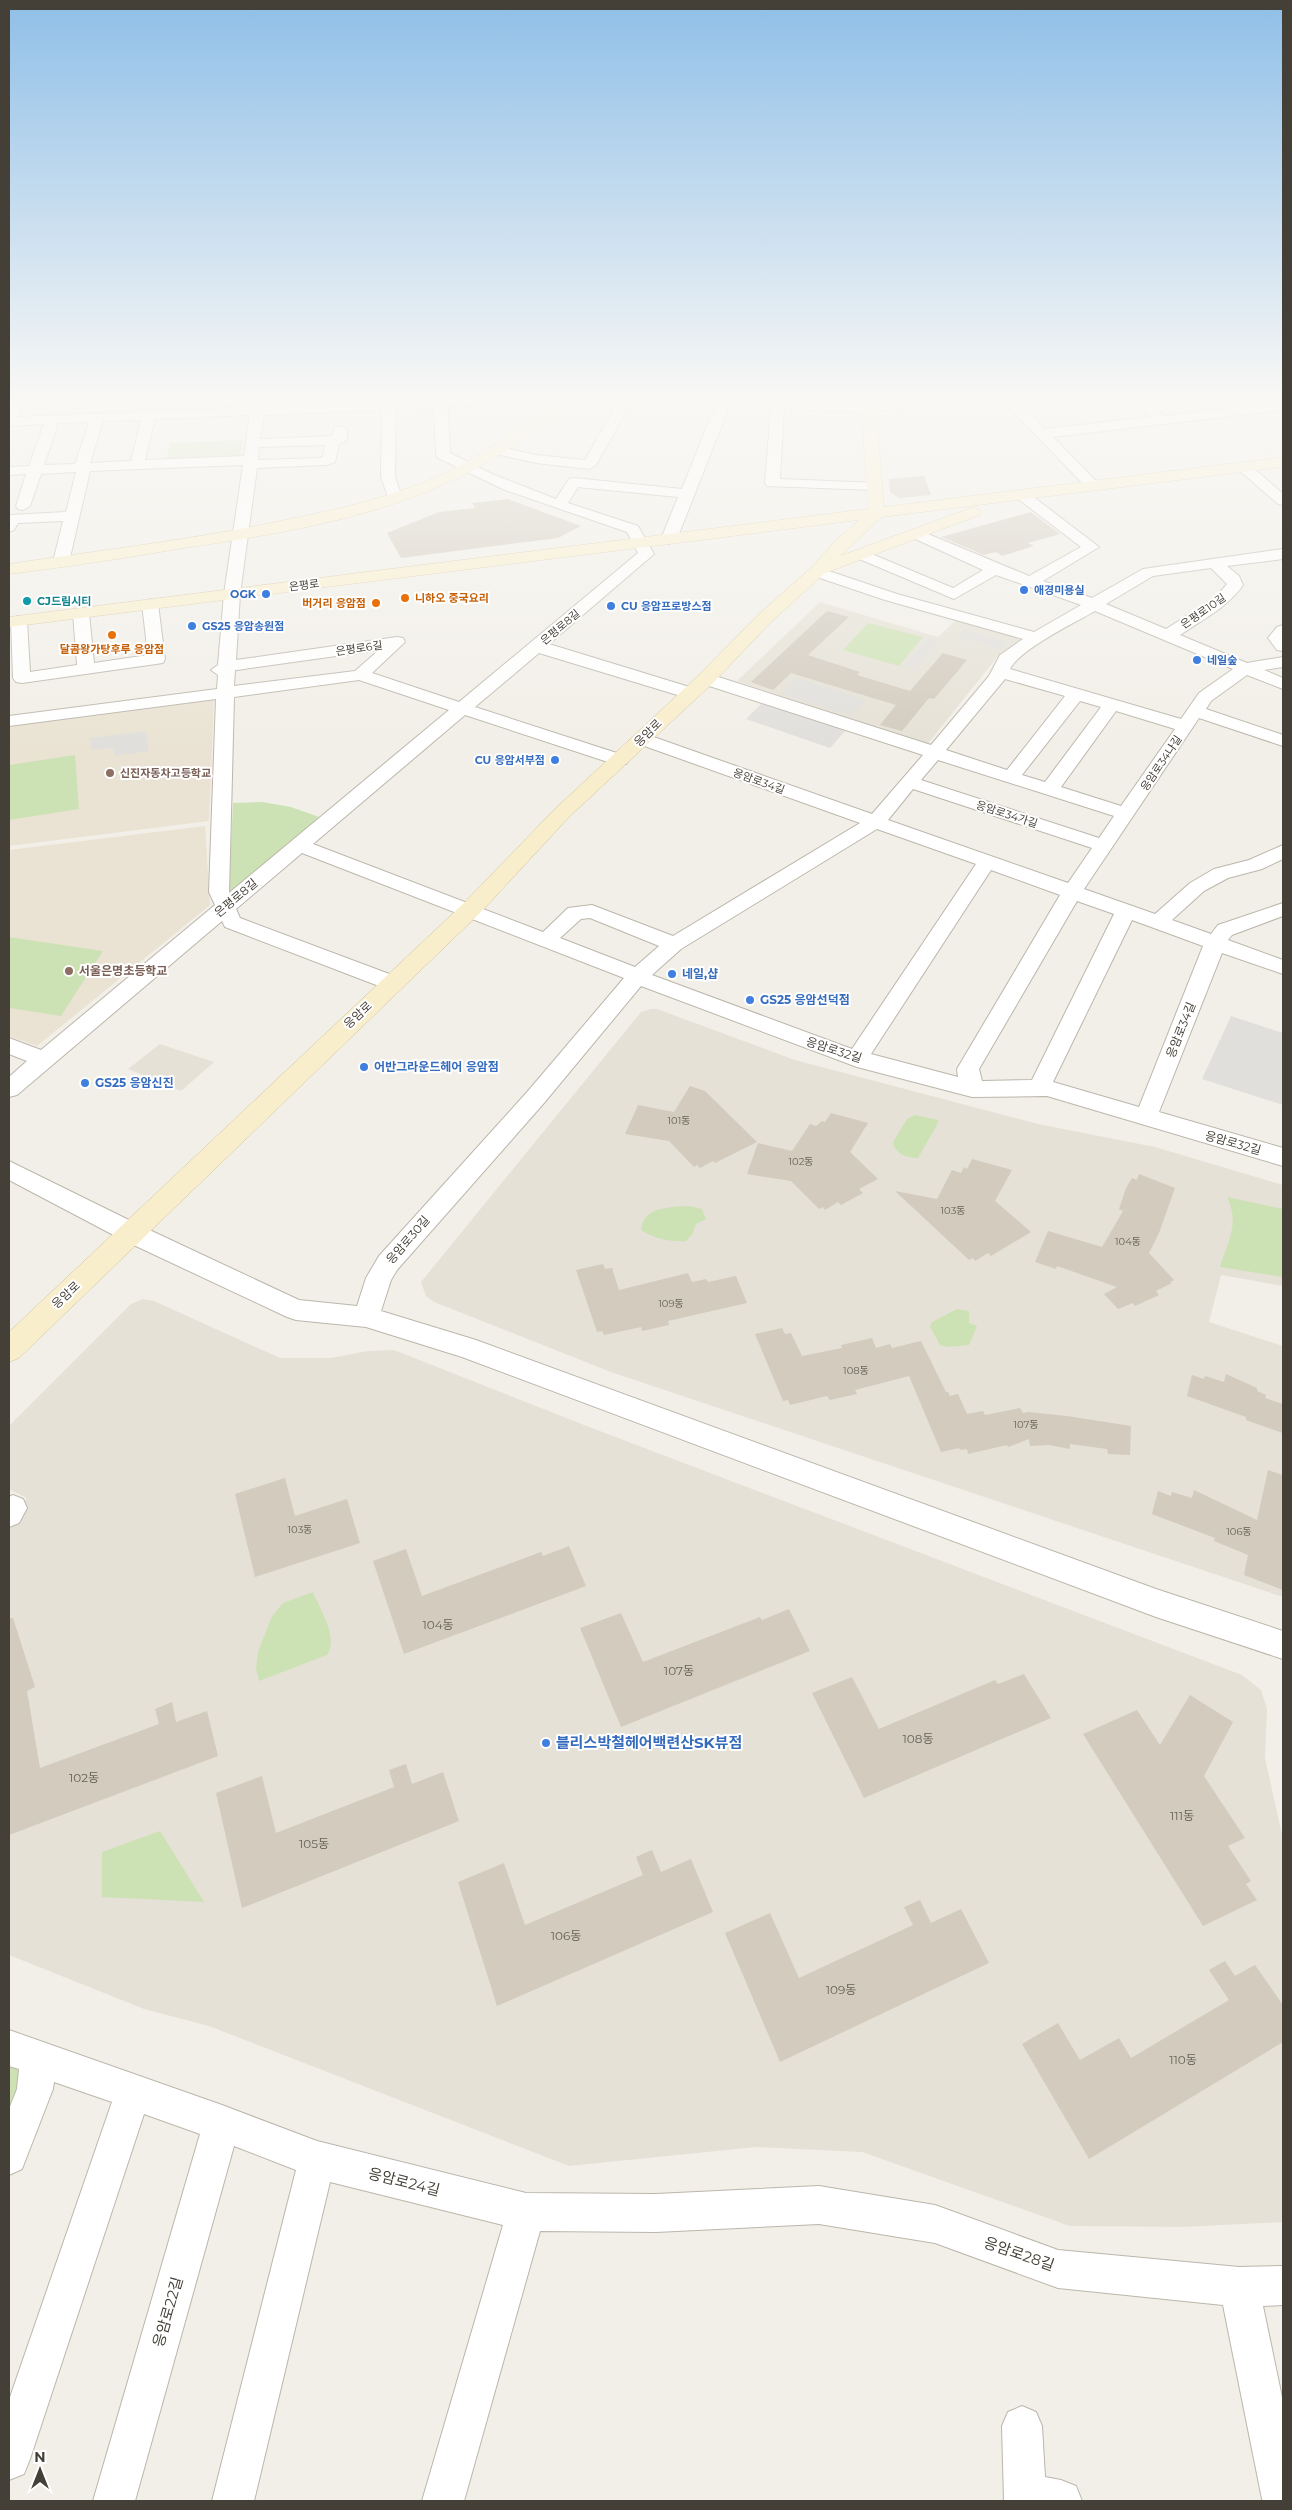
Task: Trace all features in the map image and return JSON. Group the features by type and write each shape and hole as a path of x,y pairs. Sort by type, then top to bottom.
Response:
{"main road":[{"path":"9,569 240,536 327,516"},
{"name":"은평로","path":"14,622 858,516"},
{"name":"응암로","path":"13,1340 132,1233 469,911 562,813 698,686 764,619 817,572 843,543 874,516"},
{"path":"817,572 841,561 862,555 965,516"}],"street":[{"path":"9,527 12,519 30,516"},
{"path":"60,562 72,516"},
{"path":"242,516 223,669 225,692 219,892 227,906 232,922 392,983"},
{"path":"597,516 633,529 639,543"},
{"path":"669,539 678,516"},
{"path":"1029,582 1091,547 1050,516"},
{"name":"은평로10길","path":"916,534 995,569 1093,604 1283,684"},
{"name":"은평로8길","path":"9,1089 646,554 639,543"},
{"path":"862,555 954,594 995,569"},
{"path":"638,976 674,944 876,822 997,678 1006,659 1036,638 1148,572 1277,555"},
{"name":"은평로10길","path":"1168,635 1222,600 1235,585 1233,579 1214,563"},
{"path":"817,572 891,597 1036,638"},
{"path":"10,721 157,659 150,604"},
{"path":"81,613 99,684"},
{"path":"14,622 22,678 225,692 360,675 463,707 620,760"},
{"path":"1283,630 1276,638 1283,646"},
{"name":"은평로6길","path":"223,669 397,642 360,675"},
{"path":"535,647 863,728 934,754 1126,814"},
{"path":"1245,668 1283,662"},
{"name":"응암로34나길","path":"1072,892 1205,697 1245,668"},
{"path":"1000,672 1112,705 1190,719 1283,741"},
{"path":"1010,778 1076,694"},
{"path":"1049,790 1112,705"},
{"name":"응암로34길","path":"642,739 1283,967"},
{"name":"응암로34가길","path":"910,782 1104,846"},
{"name":"응암로32길","path":"299,845 680,994 857,1059 972,1089 1047,1088 1283,1157"},
{"path":"1158,922 1197,887 1221,873 1255,865 1283,851"},
{"path":"857,1059 987,862"},
{"path":"972,1089 968,1069 1072,892"},
{"name":"응암로34길","path":"1146,1117 1215,943 1226,930 1283,909"},
{"path":"546,941 575,913 592,911 674,944"},
{"path":"1039,1088 1126,911"},
{"name":"응암로30길","path":"366,1317 379,1278 388,1263 536,1098 638,976"},
{"path":"9,1046 44,1059"},
{"path":"9,1170 132,1233 296,1310 366,1317 467,1348 1156,1603 1283,1645"},
{"path":"9,2156 35,2089 24,2054"},
{"name":"응암로24길","path":"24,2054 222,2123 317,2160 526,2212 656,2214 819,2205"},
{"path":"9,2459 134,2093"},
{"name":"응암로22길","path":"114,2501 222,2123"},
{"path":"233,2501 317,2160"},
{"name":"응암로28길","path":"819,2205 935,2224 1058,2269 1239,2287 1283,2286"},
{"path":"443,2501 526,2212"},
{"path":"1239,2287 1283,2499"},
{"path":"1022,2426 1037,2499"}],"shaded area":[{"path":"820,602 938,637 957,619 1027,638 998,656 926,746 737,681"},
{"path":"965,629 1007,642 1001,650 958,637"},
{"path":"928,638 939,641 915,668 905,665"},
{"path":"797,678 866,700 852,716 782,694"},
{"name":"신진자동차고등학교","path":"214,698 209,821 9,846 9,724"},
{"path":"764,701 847,729 830,748 746,719"},
{"path":"146,731 148,751 115,756 113,748 91,750 90,738"},
{"name":"서울은명초등학교","path":"205,826 210,905 37,1046 9,1036 9,850"},
{"path":"657,1009 795,1060 1038,1124 1155,1147 1283,1185 1283,1286 1221,1275 1209,1322 1283,1346 1283,1597 611,1372 434,1302 426,1296 421,1282 641,1012"},
{"path":"1231,1016 1283,1033 1283,1105 1202,1079"},
{"path":"160,1044 214,1062 181,1091 128,1069"},
{"path":"143,1299 154,1301 280,1358 331,1358 368,1351 394,1350 584,1425 1242,1675 1261,1690 1267,1709 1265,1758 1283,1839 1283,2222 1183,2227 1070,2226 862,2152 756,2147 569,2166 209,2026 144,2009 9,1955 9,1520 27,1498 9,1489 9,1426 131,1304"}],"green space":[{"path":"868,623 923,637 899,666 843,650"},
{"path":"75,755 79,809 9,820 9,765"},
{"path":"262,802 291,807 322,818 233,895 229,892 233,803"},
{"path":"9,937 103,951 61,1016 9,1008"},
{"path":"915,1115 938,1120 918,1158 902,1155 896,1150 893,1142 907,1119"},
{"path":"1227,1197 1283,1209 1283,1277 1220,1267 1233,1224 1231,1207"},
{"path":"690,1206 702,1209 706,1219 696,1224 692,1235 686,1241 662,1239 641,1230 647,1216 653,1212 660,1209"},
{"path":"957,1309 969,1311 969,1323 977,1326 969,1345 947,1347 940,1345 930,1327 932,1322"},
{"path":"313,1592 330,1632 330,1648 327,1655 259,1681 256,1668 258,1652 272,1616 283,1603"},
{"path":"160,1831 204,1902 102,1897 102,1852"},
{"path":"9,2042 23,2047 35,2089 9,2156"}],"building":[{"path":"429,516 554,516 581,526 558,538 401,558 387,533"},
{"path":"1016,516 1036,516 1060,534 1028,543 1034,546 1002,556 996,552 984,555 941,537"},
{"path":"827,611 849,617 808,655 860,672 857,675 910,691 943,653 967,660 934,699 929,698 902,731 880,725 896,705 791,673 773,690 751,682"},
{"path":"690,1086 705,1091 757,1142 715,1163 713,1161 700,1168 697,1165 694,1167 669,1141 625,1134 638,1105 674,1112"},
{"path":"831,1113 868,1123 850,1152 878,1179 859,1189 863,1193 841,1205 838,1202 825,1210 823,1207 819,1209 791,1181 747,1174 758,1143 792,1151 810,1124 816,1126 822,1121 825,1122"},
{"path":"972,1159 1012,1170 995,1201 1031,1232 991,1256 988,1253 975,1261 973,1258 969,1260 895,1191 937,1199 952,1170 961,1173 964,1167 967,1169"},
{"path":"1139,1174 1175,1188 1159,1233 1149,1253 1174,1280 1170,1282 1172,1283 1156,1291 1159,1295 1135,1306 1133,1303 1118,1309 1104,1294 1117,1287 1057,1266 1056,1269 1035,1262 1048,1231 1102,1247 1123,1211 1119,1209 1126,1188 1132,1178 1137,1180"},
{"path":"603,1264 605,1269 612,1268 619,1290 688,1273 692,1282 706,1279 708,1282 736,1276 747,1303 668,1321 669,1325 642,1331 641,1327 604,1335 602,1331 597,1332 576,1270"},
{"path":"782,1328 785,1334 791,1333 802,1356 842,1348 841,1345 872,1338 876,1348 890,1344 892,1348 921,1341 946,1392 950,1396 958,1394 967,1414 983,1411 985,1415 1020,1408 1023,1413 1067,1416 1131,1426 1130,1455 1108,1454 1107,1449 1070,1444 1070,1449 1049,1445 1030,1446 1029,1439 1008,1447 1007,1445 968,1454 967,1449 960,1450 959,1448 941,1452 909,1376 855,1390 857,1394 830,1400 827,1396 790,1405 788,1400 783,1401 755,1334"},
{"path":"1226,1374 1257,1388 1257,1391 1266,1395 1265,1398 1283,1404 1283,1433 1246,1420 1246,1417 1187,1396 1192,1375 1204,1379 1205,1376 1224,1382"},
{"path":"1268,1470 1283,1475 1283,1590 1244,1575 1248,1555 1214,1541 1215,1538 1152,1514 1158,1491 1171,1496 1172,1492 1192,1498 1194,1490 1257,1520"},
{"path":"285,1478 295,1516 347,1499 360,1543 255,1577 235,1494"},
{"path":"569,1546 586,1586 404,1654 373,1561 406,1549 422,1596 541,1552 543,1556"},
{"path":"789,1609 810,1651 621,1727 580,1628 621,1613 643,1662 760,1617 762,1620"},
{"path":"9,1618 13,1618 35,1687 27,1691 40,1768 159,1724 155,1709 172,1702 176,1722 207,1711 218,1756 9,1835"},
{"path":"1024,1674 1051,1718 864,1798 812,1693 852,1677 879,1729 995,1680 998,1684"},
{"path":"1190,1695 1233,1722 1204,1776 1245,1838 1228,1846 1251,1881 1246,1884 1257,1900 1203,1926 1083,1734 1137,1710 1160,1745"},
{"path":"406,1764 412,1784 443,1772 459,1821 242,1908 216,1793 262,1776 276,1833 394,1787 389,1770"},
{"path":"652,1850 661,1872 691,1859 713,1912 497,2006 458,1882 504,1863 525,1925 643,1875 636,1857"},
{"path":"920,1900 931,1923 961,1909 989,1963 780,2062 725,1933 770,1913 799,1978 913,1925 904,1907"},
{"path":"1225,1961 1235,1976 1255,1965 1283,2005 1283,2042 1089,2159 1022,2044 1058,2023 1080,2060 1119,2038 1131,2058 1229,2000 1209,1970"}],"place":[{"name":"애경미용실","path":"1024,590"},
{"name":"OGK","path":"266,594"},
{"name":"니하오 중국요리","path":"405,598"},
{"name":"CJ드림시티","path":"27,601"},
{"name":"버거리 응암점","path":"376,603"},
{"name":"CU 응암프로방스점","path":"611,606"},
{"name":"GS25 응암송원점","path":"192,626"},
{"name":"달콤왕가탕후루 응암점","path":"112,635"},
{"name":"네일숲","path":"1197,660"},
{"name":"CU 응암서부점","path":"555,760"},
{"name":"신진자동차고등학교","path":"110,773"},
{"name":"서울은명초등학교","path":"69,971"},
{"name":"네일,샵","path":"672,974"},
{"name":"GS25 응암선덕점","path":"750,1000"},
{"name":"어반그라운드헤어 응암점","path":"364,1067"},
{"name":"GS25 응암신진","path":"85,1083"},
{"name":"블리스박철헤어백련산SK뷰점","path":"546,1743"}]}
